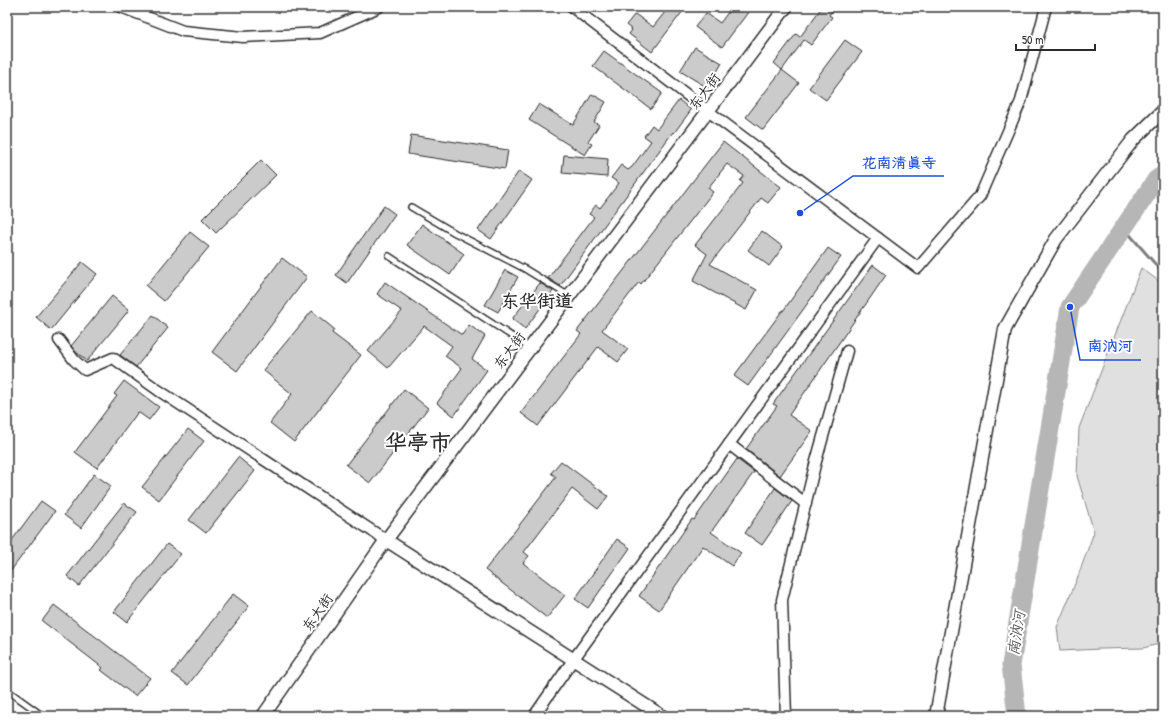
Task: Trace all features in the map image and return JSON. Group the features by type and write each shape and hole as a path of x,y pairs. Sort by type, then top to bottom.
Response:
{"street":[{"path":"121,7 183,31 243,37 320,32 379,7"},
{"path":"572,7 918,268 980,196 1021,101 1046,7"},
{"name":"东大街","path":"263,716 386,540 786,7"},
{"path":"936,716 1005,329 1056,239 1133,140 1163,111"},
{"path":"534,716 878,238"},
{"path":"59,340 74,360 85,370 113,358 158,390 386,540 662,716"},
{"path":"786,716 782,600 847,351"},
{"path":"729,444 806,504"}],"lane":[{"path":"410,207 455,233 525,269 569,296"},
{"path":"389,256 530,348"},
{"path":"7,690 43,716"}],"shaded area":[{"path":"1141,268 1163,284 1163,643 1143,648 1060,651 1057,627 1077,579 1094,532 1077,476 1079,428"}],"building":[{"path":"669,7 686,7 652,52 629,34 632,30 626,25 635,14 653,27"},
{"path":"732,7 752,7 722,47 695,27 706,13 720,23"},
{"path":"822,7 836,7 829,15 832,17 811,45 804,40 782,70 774,63 796,34 800,37"},
{"path":"845,40 862,52 826,100 809,88"},
{"path":"695,47 722,63 708,88 680,71"},
{"path":"604,51 662,93 651,109 593,66"},
{"path":"782,70 799,83 763,130 746,117"},
{"path":"592,94 606,102 594,122 599,125 588,142 592,144 585,155 529,120 539,104 573,125"},
{"path":"679,100 691,110 674,133 673,132 560,286 548,278 594,217 589,214 596,205 600,208 619,183 611,178 621,165 628,170 632,167 651,141 644,136 652,125 657,129"},
{"path":"411,135 508,150 505,169 408,154"},
{"path":"723,142 781,187 768,203 761,198 710,264 757,290 746,310 693,281 707,254 695,245 743,183 740,181 744,176 727,164 708,188 713,192 641,284 639,282 602,330 628,349 618,362 598,347 538,426 521,413 581,334 577,331"},
{"path":"564,155 608,159 607,177 562,173"},
{"path":"261,160 276,175 216,233 202,219"},
{"path":"519,171 532,180 491,239 478,230"},
{"path":"384,206 395,214 347,283 336,275"},
{"path":"422,224 464,254 450,275 407,245"},
{"path":"762,231 783,247 769,266 748,250"},
{"path":"190,232 209,247 164,301 146,286"},
{"path":"828,248 841,257 748,386 734,376"},
{"path":"282,258 307,277 237,371 212,352"},
{"path":"82,262 97,274 51,330 36,317"},
{"path":"873,265 886,275 789,415 812,431 780,476 746,449 777,406 773,404"},
{"path":"505,270 518,277 498,312 485,305"},
{"path":"385,282 462,335 469,325 485,336 472,359 487,370 454,416 437,403 462,368 445,356 452,346 424,326 388,368 368,351 402,311 377,294"},
{"path":"540,283 553,291 525,329 512,319"},
{"path":"112,296 129,310 87,361 71,346"},
{"path":"312,311 334,329 332,333 361,355 294,442 270,423 292,394 263,370"},
{"path":"153,315 168,328 136,367 120,355"},
{"path":"124,381 159,407 149,420 138,412 97,468 75,452 117,396 114,394"},
{"path":"404,389 428,408 370,483 346,465"},
{"path":"188,429 204,441 159,500 142,487"},
{"path":"238,457 255,471 206,533 189,520"},
{"path":"737,459 754,472 711,532 741,553 732,566 703,546 659,610 639,596 692,519 694,520"},
{"path":"561,461 608,496 598,509 572,489 524,552 529,556 523,563 565,595 547,618 485,570 556,477 551,473"},
{"path":"94,474 111,486 81,528 64,515"},
{"path":"775,488 792,501 762,545 745,533"},
{"path":"41,501 55,511 7,576 7,547"},
{"path":"124,503 137,512 79,586 67,576"},
{"path":"617,539 630,548 588,608 575,599"},
{"path":"167,544 181,554 127,622 114,612"},
{"path":"233,594 249,606 188,685 172,673"},
{"path":"54,605 150,678 135,696 101,670 103,668 42,621"}],"waterway":[{"name":"南汭河","path":"1017,716 1011,665 1070,307 1156,180 1163,175"},
{"path":"1124,228 1163,273"}],"place":[{"name":"花南清真寺","path":"800,213"},
{"name":"南汭河","path":"1070,307"}],"district":[{"name":"东华街道","path":"537,300"},
{"name":"华亭市","path":"418,442"}]}
